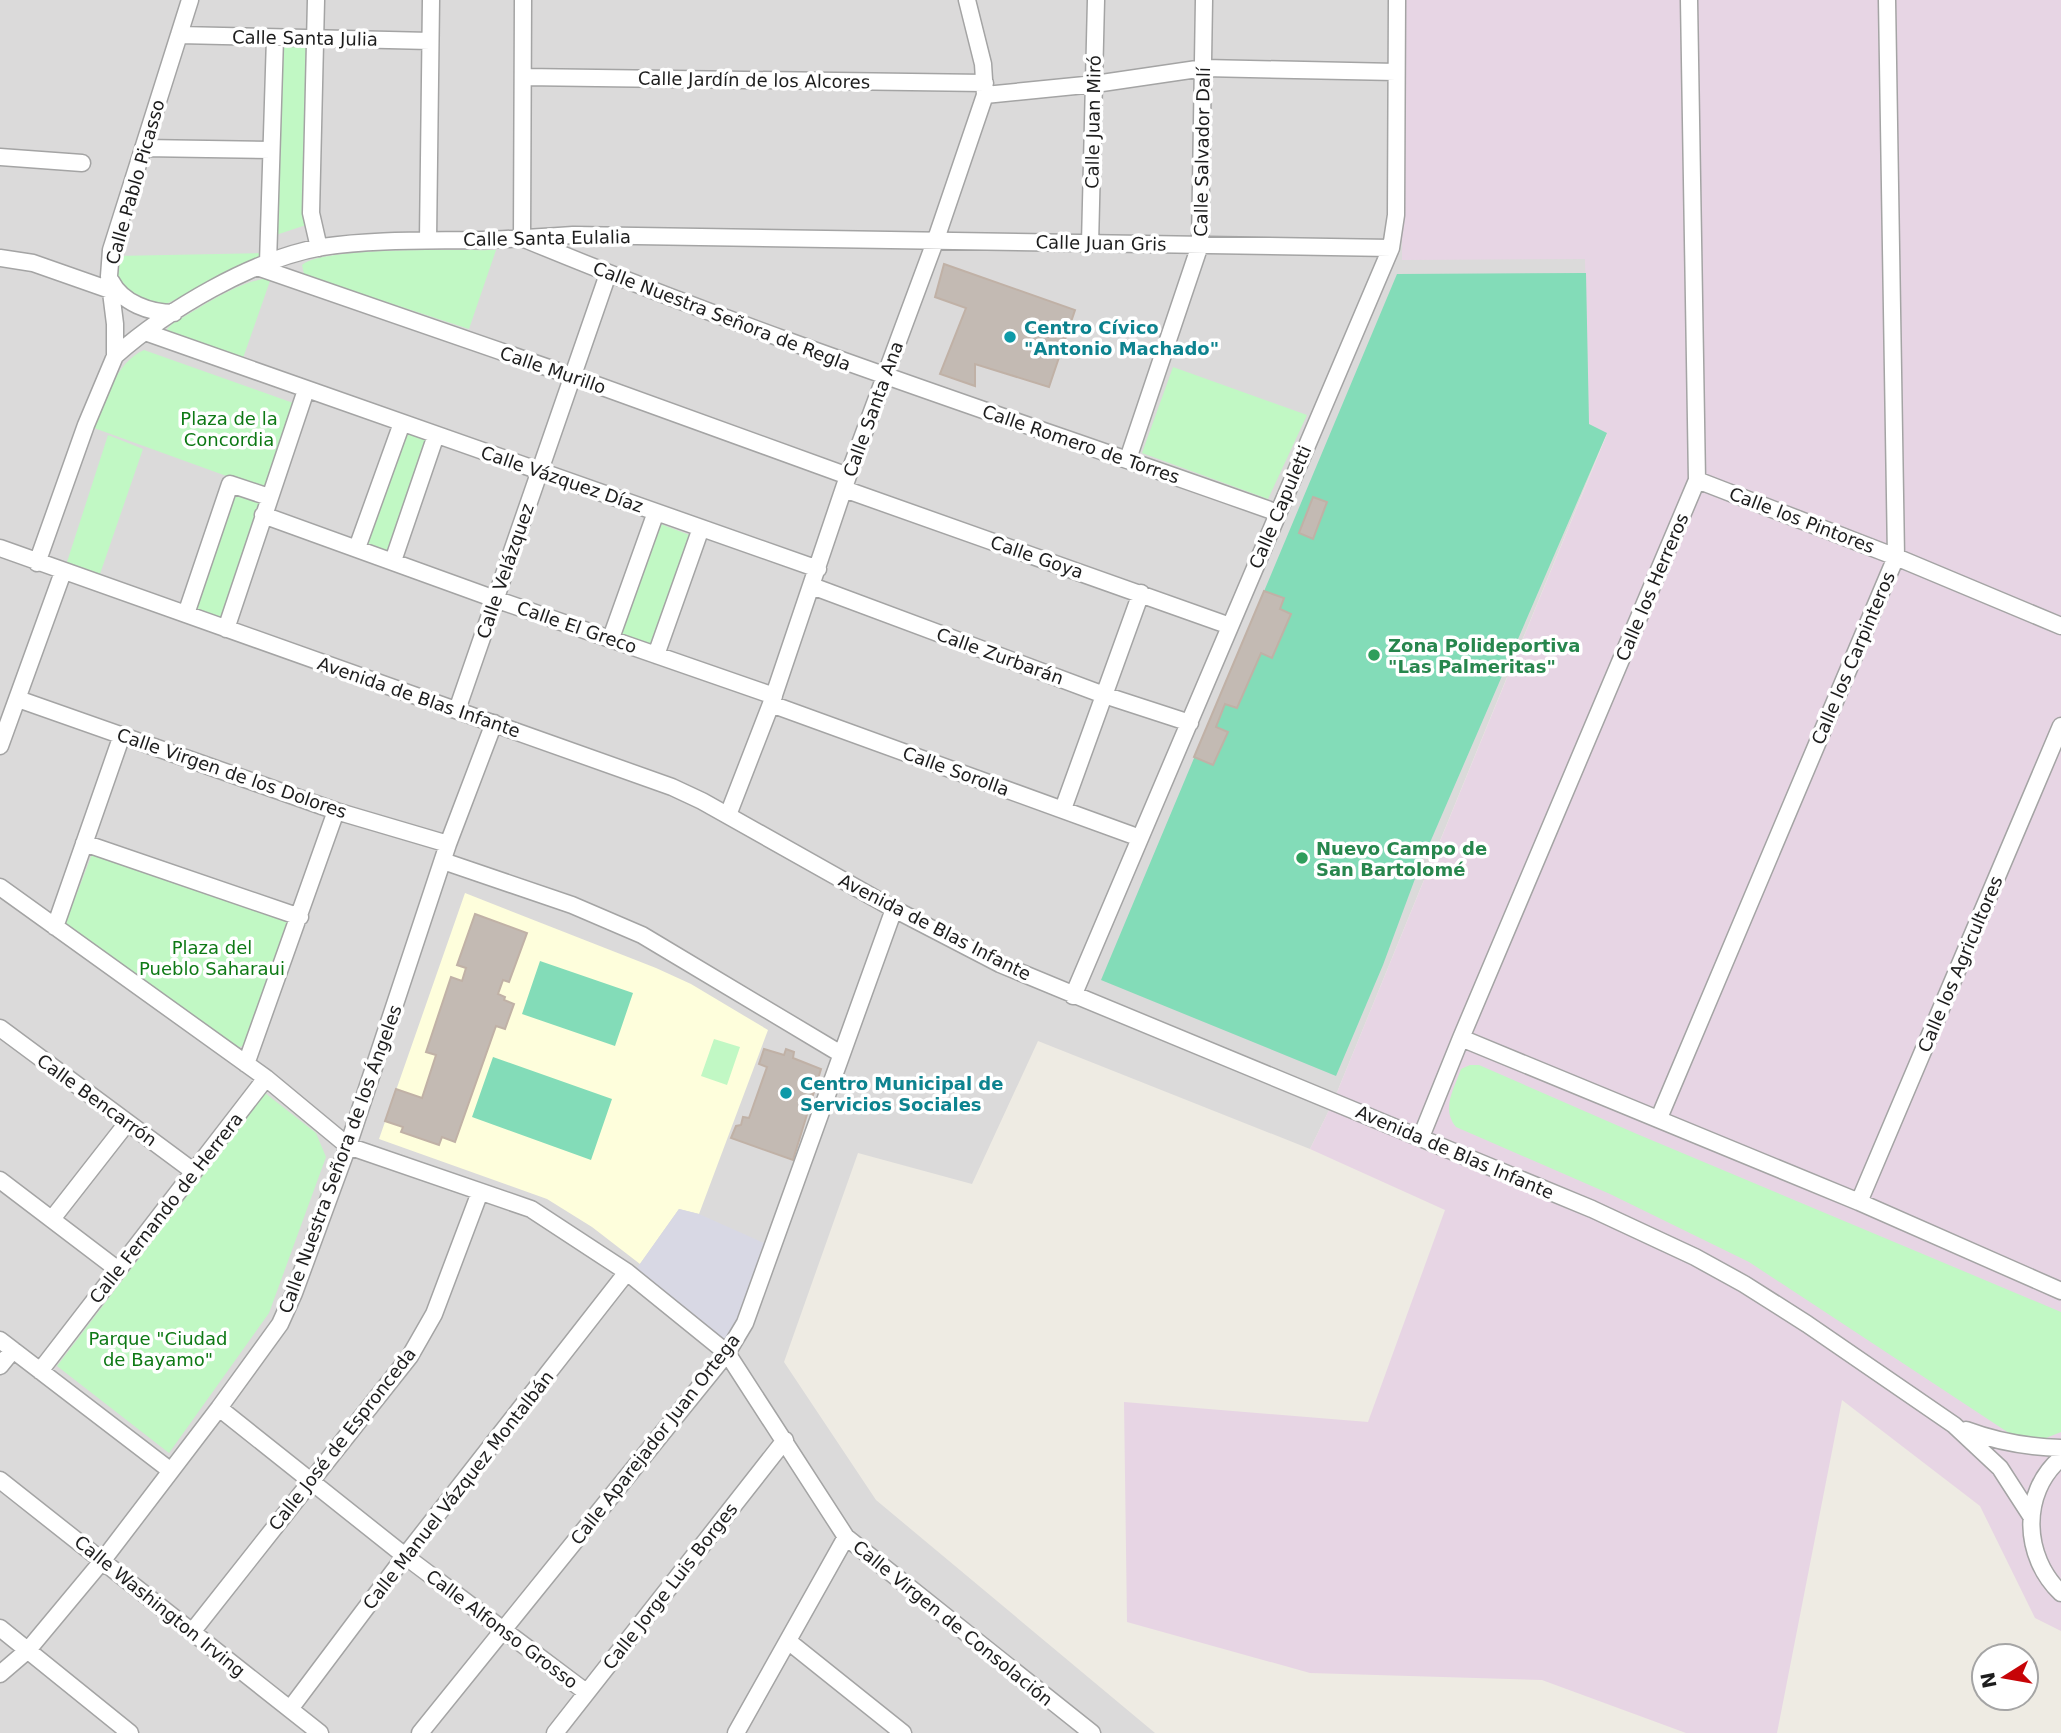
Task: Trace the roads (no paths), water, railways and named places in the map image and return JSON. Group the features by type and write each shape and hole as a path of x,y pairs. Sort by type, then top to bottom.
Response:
{"street":[{"name":"Calle Pablo Picasso","path":"37,563 86,425 115,356 115,324 109,283 111,250 190,0"},
{"path":"317,0 311,213 319,248"},
{"path":"428,240 431,0"},
{"path":"522,238 523,0"},
{"name":"Calle Santa Ana","path":"728,815 773,700 846,482 936,239 985,89 983,64 967,0"},
{"name":"Calle Juan Miró","path":"1090,244 1096,0"},
{"name":"Calle Salvador Dalí","path":"1128,459 1200,245 1204,0"},
{"name":"Calle Capuletti","path":"1073,996 1391,248 1396,215 1397,0"},
{"name":"Calle los Herreros","path":"1421,1137 1697,480 1689,0"},
{"name":"Calle los Carpinteros","path":"1659,1118 1896,557 1887,0"},
{"name":"Calle Santa Julia","path":"179,35 430,41"},
{"path":"263,265 275,38"},
{"name":"Calle Jardín de los Alcores","path":"523,77 985,89 1095,84 1204,68 1396,72"},
{"path":"143,148 271,150"},
{"path":"0,157 82,163"},
{"name":"Calle Santa Eulalia","path":"115,356 145,332 205,294 263,265 319,248 381,240 573,235 936,239"},
{"name":"Calle Nuestra Señora de Regla","path":"522,238 608,274 884,376"},
{"name":"Calle Juan Gris","path":"936,239 1391,248"},
{"path":"0,258 33,263 109,283 135,303 151,310 174,313"},
{"name":"Calle Murillo","path":"263,265 572,376 846,482"},
{"name":"Calle Velázquez","path":"457,710 608,274"},
{"name":"Calle Vázquez Díaz","path":"145,332 818,569"},
{"name":"Calle Romero de Torres","path":"884,376 1278,513"},
{"path":"226,629 306,390"},
{"path":"357,548 401,423"},
{"path":"393,561 436,435"},
{"name":"Calle los Pintores","path":"1697,480 1896,557 2061,626"},
{"name":"Calle Goya","path":"846,482 1230,626"},
{"path":"186,614 230,484 269,497"},
{"path":"611,638 656,512"},
{"name":"Calle El Greco","path":"263,514 495,599 611,638 773,700"},
{"path":"656,655 701,528"},
{"name":"Avenida de Blas Infante","path":"0,548 641,775 702,801 894,909 1000,964 1592,1209 1695,1257 1807,1324 1954,1425 2000,1468 2031,1516"},
{"path":"0,746 63,572"},
{"name":"Calle Zurbarán","path":"812,586 1104,695 1190,723"},
{"path":"1063,809 1141,593"},
{"name":"Calle Virgen de los Dolores","path":"18,699 336,811 448,844"},
{"name":"Calle Sorolla","path":"773,700 1140,838"},
{"name":"Calle Nuestra Señora de los Ángeles","path":"0,1674 29,1650 103,1560 280,1324 348,1146 448,844 494,723"},
{"name":"Calle los Agricultores","path":"1859,1202 2061,726"},
{"path":"55,927 122,735"},
{"path":"246,1064 336,811"},
{"path":"84,843 300,917"},
{"path":"443,861 572,905 642,935 841,1054"},
{"name":"Calle Virgen de Consolación","path":"0,887 266,1078 348,1146 531,1209 627,1272 727,1353 846,1537 1091,1733"},
{"name":"Calle Aparejador Juan Ortega","path":"420,1733 727,1353 749,1314 894,909"},
{"name":"Calle Bencarrón","path":"0,1028 193,1171"},
{"path":"1461,1038 1859,1202 2061,1291"},
{"name":"Calle Fernando de Herrera","path":"40,1371 266,1078"},
{"path":"52,1219 127,1123"},
{"path":"0,1180 117,1269"},
{"name":"Calle José de Espronceda","path":"192,1632 410,1356 434,1314 480,1192"},
{"name":"Calle Manuel Vázquez Montalbán","path":"289,1709 627,1272"},
{"path":"0,1366 6,1345 171,1471"},
{"name":"Calle Alfonso Grosso","path":"219,1408 405,1556 586,1692"},
{"name":"Avenida de Blas Infante","path":"1954,1425 2005,1443 2061,1448"},
{"name":"Calle Jorge Luis Borges","path":"555,1733 785,1440"},
{"path":"2061,1458 2052,1466 2038,1489 2031,1516 2032,1543 2041,1569 2061,1593"},
{"name":"Calle Washington Irving","path":"0,1479 320,1733"},
{"path":"736,1733 846,1537"},
{"path":"0,1628 130,1733"},
{"path":"788,1640 903,1733"}],"place":[{"name":"Centro Cívico \"Antonio Machado\"","path":"1010,337"},
{"name":"Zona Polideportiva \"Las Palmeritas\"","path":"1374,655"},
{"name":"Nuevo Campo de San Bartolomé","path":"1302,858"},
{"name":"Centro Municipal de Servicios Sociales","path":"786,1093"}],"park label":[{"name":"Plaza de la Concordia","path":"229,428"},
{"name":"Plaza del Pueblo Saharaui","path":"212,957"},
{"name":"Parque \"Ciudad de Bayamo\"","path":"158,1348"}]}
